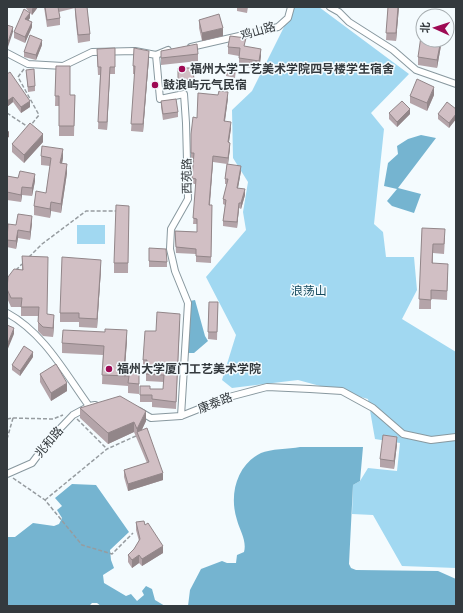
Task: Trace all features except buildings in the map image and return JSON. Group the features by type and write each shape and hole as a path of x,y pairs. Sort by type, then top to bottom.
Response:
{"street":[{"name":"鸡山路","path":"185,47 200,46 278,27 288,18 291,7"},
{"path":"330,7 339,12 349,22 393,50 416,70 456,84"},
{"path":"7,53 28,64 63,66 92,52 135,51 156,54 177,48"},
{"name":"西苑路","path":"156,54 160,99 184,94 188,200 171,228 170,249 175,271 188,303 181,416"},
{"path":"7,313 16,318 42,340 89,406 102,404"},
{"name":"康泰路","path":"133,408 151,418 181,416 229,397 267,387 310,388 342,391 373,408 402,434 430,440 456,437"},
{"name":"兆和路","path":"7,474 32,463 70,414 89,406"}],"path":[{"path":"7,113 29,127 39,115 18,77 28,64"},
{"path":"14,272 42,244 86,211 120,212"},
{"path":"7,419 52,419 70,414 107,449"},
{"path":"7,439 14,418"},
{"path":"45,500 107,449 139,435"},
{"path":"7,474 45,500 82,544 112,554 133,533"}],"green space":[{"name":"浪荡山","path":"294,7 319,7 409,74 371,113 384,129 374,224 383,232 386,257 414,257 417,290 402,319 456,352 456,568 402,566 373,515 352,514 353,485 360,481 368,468 397,471 400,443 375,439 368,399 298,380 232,388 222,380 236,335 206,277 246,230 243,212 248,182 233,158 232,110 252,91"},
{"path":"77,225 105,225 105,244 77,244"}],"shaded area":[{"path":"421,135 436,138 398,188 421,194 414,213 392,206 387,201 397,189 384,186 388,163 398,154 397,146 408,139"},
{"path":"195,300 205,336 208,341 194,353 187,353 190,301"},
{"path":"300,447 363,447 360,481 353,485 349,564 351,568 356,570 438,571 456,579 456,606 188,606 190,590 201,569 222,561 227,563 236,563 237,555 244,552 245,544 237,520 234,501 234,491 240,473 252,458 261,453"},
{"path":"72,484 96,485 129,532 110,550 114,568 103,575 104,583 126,596 131,594 137,601 144,595 142,591 146,586 152,589 155,600 165,606 101,606 97,603 92,603 89,606 7,606 7,537 15,537 33,523 54,526 59,524 62,518 57,510 62,506 55,498"}],"place":[{"name":"福州大学工艺美术学院四号楼学生宿舍","path":"182,69"},
{"name":"鼓浪屿元气民宿","path":"155,85"},
{"name":"福州大学厦门工艺美术学院","path":"109,369"}]}
